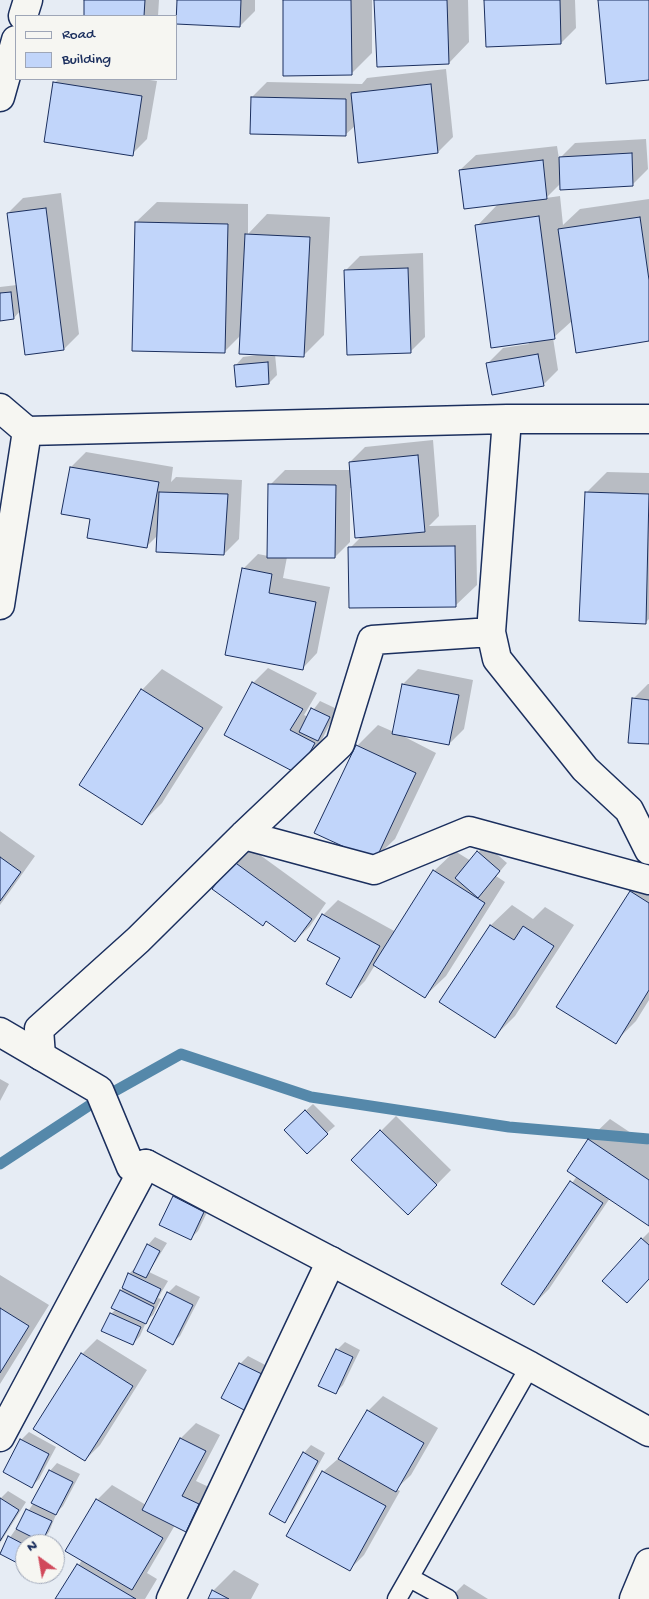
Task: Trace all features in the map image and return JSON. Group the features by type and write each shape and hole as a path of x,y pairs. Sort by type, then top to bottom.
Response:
{"street":[{"path":"23,15 28,0"},
{"path":"0,97 15,44"},
{"path":"0,408 27,431 507,419 649,419"},
{"path":"507,419 491,632 497,659 585,769 629,810 649,850"},
{"path":"0,605 27,431"},
{"path":"41,1056 39,1029 138,940 244,835 340,744 372,640 491,632"},
{"path":"244,835 374,870 469,831 649,880"},
{"path":"0,1032 99,1090 138,1166 331,1261 530,1366 649,1432"},
{"path":"0,1437 138,1166"},
{"path":"171,1599 331,1261"},
{"path":"634,1599 649,1563"}],"lane":[{"path":"397,1599 530,1366"},
{"path":"410,1578 448,1599"}],"building":[{"path":"84,0 145,0 144,15 84,15"},
{"path":"177,0 241,0 240,27 178,24 178,15 176,15"},
{"path":"283,0 351,0 352,75 283,76"},
{"path":"374,0 447,0 449,64 377,67"},
{"path":"484,0 560,0 561,44 486,47"},
{"path":"598,0 649,0 649,80 606,84"},
{"path":"53,82 142,96 133,156 44,142"},
{"path":"431,84 438,153 358,163 351,93"},
{"path":"251,97 346,99 346,136 250,134"},
{"path":"632,153 633,186 560,190 559,157"},
{"path":"543,160 547,199 464,209 459,170"},
{"path":"46,208 64,350 25,355 7,213"},
{"path":"539,216 555,339 491,348 475,225"},
{"path":"640,217 649,280 649,341 576,353 558,229"},
{"path":"135,222 228,224 225,353 132,351"},
{"path":"245,234 310,237 304,357 239,354"},
{"path":"408,268 411,353 347,355 344,270"},
{"path":"11,292 14,319 0,321 0,293"},
{"path":"538,354 544,386 492,395 486,363"},
{"path":"268,362 269,384 236,387 234,365"},
{"path":"418,455 425,532 355,538 349,462"},
{"path":"70,467 159,482 147,548 87,538 90,519 61,514"},
{"path":"268,484 336,485 335,558 267,558"},
{"path":"159,492 228,494 224,555 156,552"},
{"path":"585,492 649,494 646,624 579,621"},
{"path":"455,546 456,607 349,608 348,547"},
{"path":"242,568 272,574 269,593 316,602 303,670 225,655"},
{"path":"252,682 303,709 290,730 315,743 298,774 224,735"},
{"path":"402,684 459,695 449,745 392,734"},
{"path":"141,689 203,728 142,825 79,785"},
{"path":"632,698 649,700 649,744 628,743"},
{"path":"311,708 330,717 318,741 299,732"},
{"path":"356,745 416,773 375,861 314,833"},
{"path":"477,851 500,871 478,898 455,878"},
{"path":"0,857 21,872 0,901"},
{"path":"233,861 312,919 295,942 266,921 263,926 212,889"},
{"path":"433,870 485,903 425,998 373,965"},
{"path":"630,891 649,903 649,990 616,1044 556,1007"},
{"path":"322,914 380,946 351,998 326,984 340,958 307,940"},
{"path":"490,925 514,940 523,926 554,946 495,1038 439,1002"},
{"path":"305,1110 328,1134 307,1154 284,1130"},
{"path":"380,1130 437,1185 408,1215 351,1160"},
{"path":"588,1139 649,1180 649,1226 567,1171"},
{"path":"570,1181 603,1203 534,1305 501,1284"},
{"path":"173,1196 204,1212 191,1240 159,1225"},
{"path":"641,1238 649,1245 649,1279 627,1303 602,1281"},
{"path":"147,1244 160,1251 146,1278 133,1272"},
{"path":"128,1273 161,1289 154,1304 122,1288"},
{"path":"120,1290 154,1307 146,1324 111,1308"},
{"path":"167,1292 193,1305 173,1345 147,1331"},
{"path":"0,1308 29,1326 0,1373"},
{"path":"110,1313 141,1327 133,1345 101,1331"},
{"path":"336,1349 353,1357 336,1394 318,1386"},
{"path":"81,1353 133,1386 85,1461 33,1429"},
{"path":"239,1363 264,1375 246,1411 221,1398"},
{"path":"367,1410 424,1443 396,1492 338,1459"},
{"path":"180,1438 206,1451 182,1496 199,1504 186,1532 142,1510"},
{"path":"20,1439 49,1454 32,1488 3,1472"},
{"path":"303,1452 318,1461 285,1523 269,1514"},
{"path":"49,1470 73,1482 56,1515 31,1503"},
{"path":"322,1471 386,1506 350,1571 286,1536"},
{"path":"0,1498 19,1510 0,1541"},
{"path":"96,1499 163,1538 132,1590 65,1551"},
{"path":"26,1509 52,1521 46,1534 26,1534 16,1529"},
{"path":"8,1536 15,1540 15,1562 0,1554"},
{"path":"77,1564 136,1599 55,1599"},
{"path":"212,1590 229,1599 208,1599"}],"waterway":[{"path":"0,1164 90,1105 181,1054 311,1097 509,1127 649,1139"}]}
